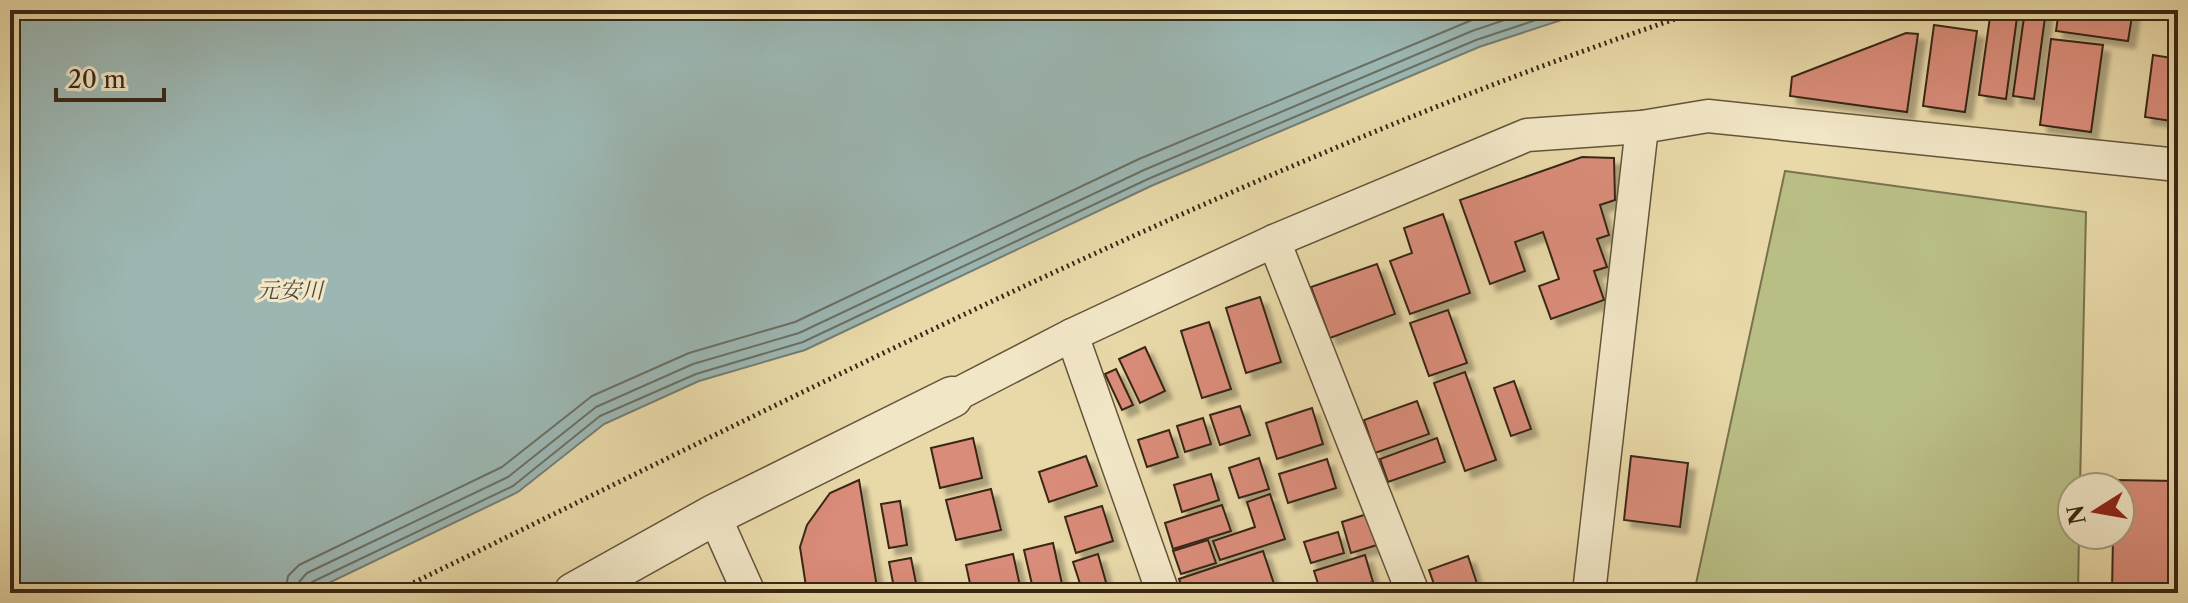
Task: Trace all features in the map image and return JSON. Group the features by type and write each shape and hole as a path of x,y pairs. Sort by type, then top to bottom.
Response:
{"street":[{"path":"574,593 714,515 1072,335 1274,241 1527,135 1642,127 1708,116 2178,165"},
{"path":"1589,593 1642,127"},
{"path":"1274,241 1413,593"},
{"path":"1072,335 1163,593"},
{"path":"714,515 749,593"}],"path":[{"path":"392,593 1203,203 1575,52 1702,10"}],"green space":[{"path":"1785,171 2086,212 2080,471 2056,471 2056,551 2079,551 2078,593 1694,593"}],"water":[{"name":"元安川","path":"32,10 1592,10 1479,47 1151,186 805,350 699,381 604,424 518,492 308,593 10,593 10,21"}],"building":[{"path":"1991,10 2018,10 2006,99 1979,95"},
{"path":"2025,10 2046,10 2034,99 2013,96"},
{"path":"2059,10 2133,10 2128,41 2056,31"},
{"path":"1934,25 1977,31 1965,112 1923,106"},
{"path":"1906,33 1918,34 1907,112 1790,96 1792,77"},
{"path":"2051,39 2103,45 2091,132 2040,125"},
{"path":"2153,55 2178,59 2178,122 2145,117"},
{"path":"1582,157 1614,158 1615,200 1600,205 1609,235 1597,239 1607,267 1594,271 1604,300 1551,319 1539,286 1559,279 1543,232 1515,242 1525,271 1490,284 1460,200"},
{"path":"1443,214 1470,293 1410,314 1390,261 1412,253 1404,228"},
{"path":"1377,264 1395,314 1330,338 1311,287"},
{"path":"1260,297 1281,362 1246,373 1226,308"},
{"path":"1448,310 1467,363 1429,376 1410,323"},
{"path":"1209,322 1231,389 1202,398 1181,331"},
{"path":"1145,347 1165,391 1140,403 1119,359"},
{"path":"1116,369 1133,405 1122,410 1105,374"},
{"path":"1465,372 1496,460 1465,471 1434,383"},
{"path":"1514,381 1531,429 1511,436 1494,388"},
{"path":"1417,401 1429,434 1375,453 1364,420"},
{"path":"1240,406 1250,435 1220,445 1210,415"},
{"path":"1312,408 1323,444 1277,459 1266,423"},
{"path":"1203,418 1211,444 1185,452 1177,426"},
{"path":"1169,430 1178,457 1147,467 1138,440"},
{"path":"973,438 982,478 940,488 931,448"},
{"path":"1437,438 1445,462 1388,482 1380,459"},
{"path":"1086,456 1097,486 1049,502 1039,472"},
{"path":"1631,456 1688,463 1680,527 1624,520"},
{"path":"1259,458 1269,489 1239,498 1229,468"},
{"path":"1327,459 1336,488 1288,503 1279,474"},
{"path":"1211,474 1219,500 1182,512 1174,485"},
{"path":"859,480 878,593 807,593 800,547 807,525 830,493"},
{"path":"2136,480 2178,481 2178,593 2112,593 2113,551 2136,551"},
{"path":"991,489 1001,530 956,540 946,500"},
{"path":"1270,494 1285,539 1220,560 1213,541 1255,527 1247,502"},
{"path":"900,501 907,545 889,548 881,504"},
{"path":"1222,505 1231,531 1173,549 1165,523"},
{"path":"1102,506 1113,541 1076,553 1065,517"},
{"path":"1367,514 1377,545 1351,553 1342,522"},
{"path":"1338,532 1344,553 1311,563 1304,542"},
{"path":"1208,540 1216,563 1181,574 1173,551"},
{"path":"1053,543 1064,593 1034,593 1024,550"},
{"path":"1263,551 1277,593 1184,593 1179,579"},
{"path":"1013,554 1020,586 972,593 966,565"},
{"path":"1098,554 1109,593 1083,593 1073,562"},
{"path":"1365,555 1373,582 1338,593 1321,593 1314,571"},
{"path":"1468,556 1480,593 1437,593 1429,570"},
{"path":"911,558 918,593 895,593 889,562"},
{"path":"1390,584 1393,593 1363,593"}]}
